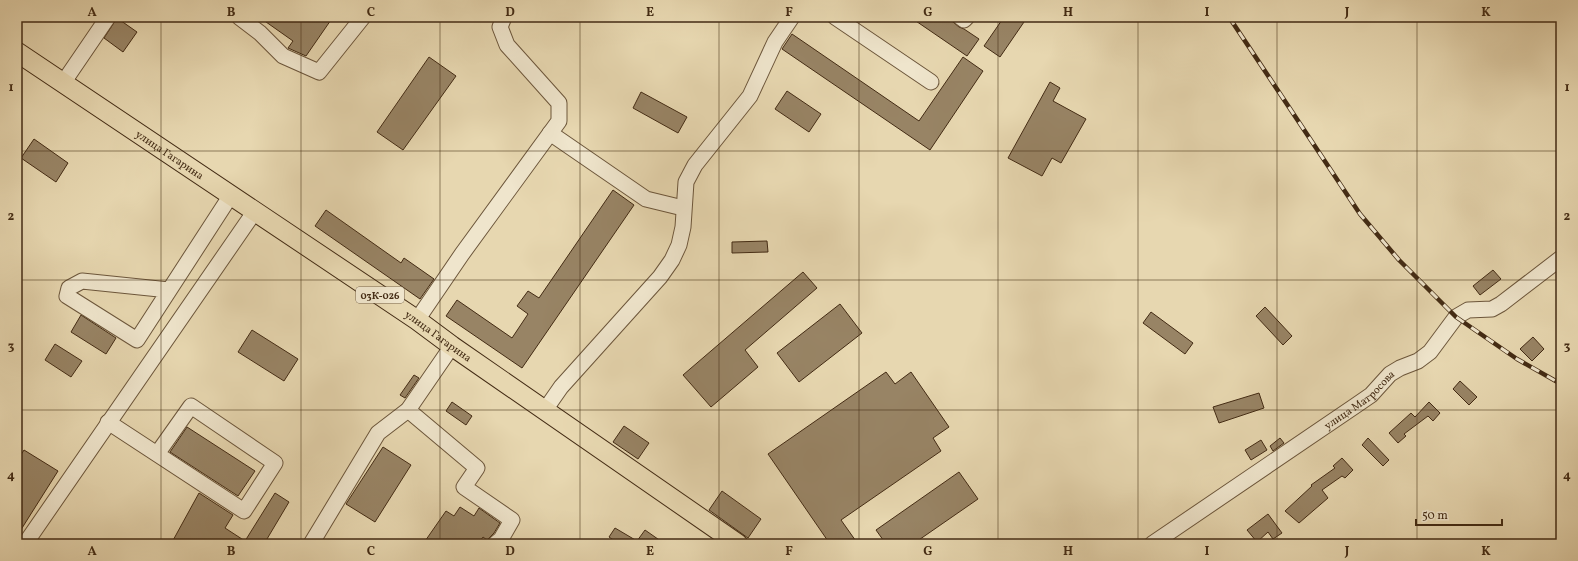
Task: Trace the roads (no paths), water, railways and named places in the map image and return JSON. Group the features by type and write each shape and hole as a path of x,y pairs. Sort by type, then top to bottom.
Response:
{"main road":[{"name":"улица Гагарина","path":"17,52 417,320 452,346 738,544"}],"street":[{"path":"63,83 108,17"},
{"path":"239,17 260,33 283,56 319,72 363,17"},
{"path":"417,320 467,247 559,121 559,103 507,45 500,27 504,17"},
{"path":"545,410 561,387 660,277 672,260 679,245 683,227 683,208 686,182 695,165 750,96 775,42 792,17"},
{"path":"836,17 931,82"},
{"path":"960,17 964,20 967,17"},
{"path":"550,133 646,199 683,208"},
{"path":"169,290 82,280 69,288 67,296 138,340 231,196"},
{"path":"25,544 255,211"},
{"name":"улица Матросова","path":"1152,544 1366,398 1382,384 1390,374 1400,368 1418,361 1430,352 1456,317 1468,310 1492,309 1501,304 1561,258"},
{"path":"310,544 378,433 408,410 452,346"},
{"path":"108,422 244,511 275,463 191,406 157,454"},
{"path":"408,410 477,468 464,487 512,520 501,539 495,544"}],"railway":[{"path":"1229,17 1360,214 1399,260 1456,317 1517,359 1561,384"}]}
